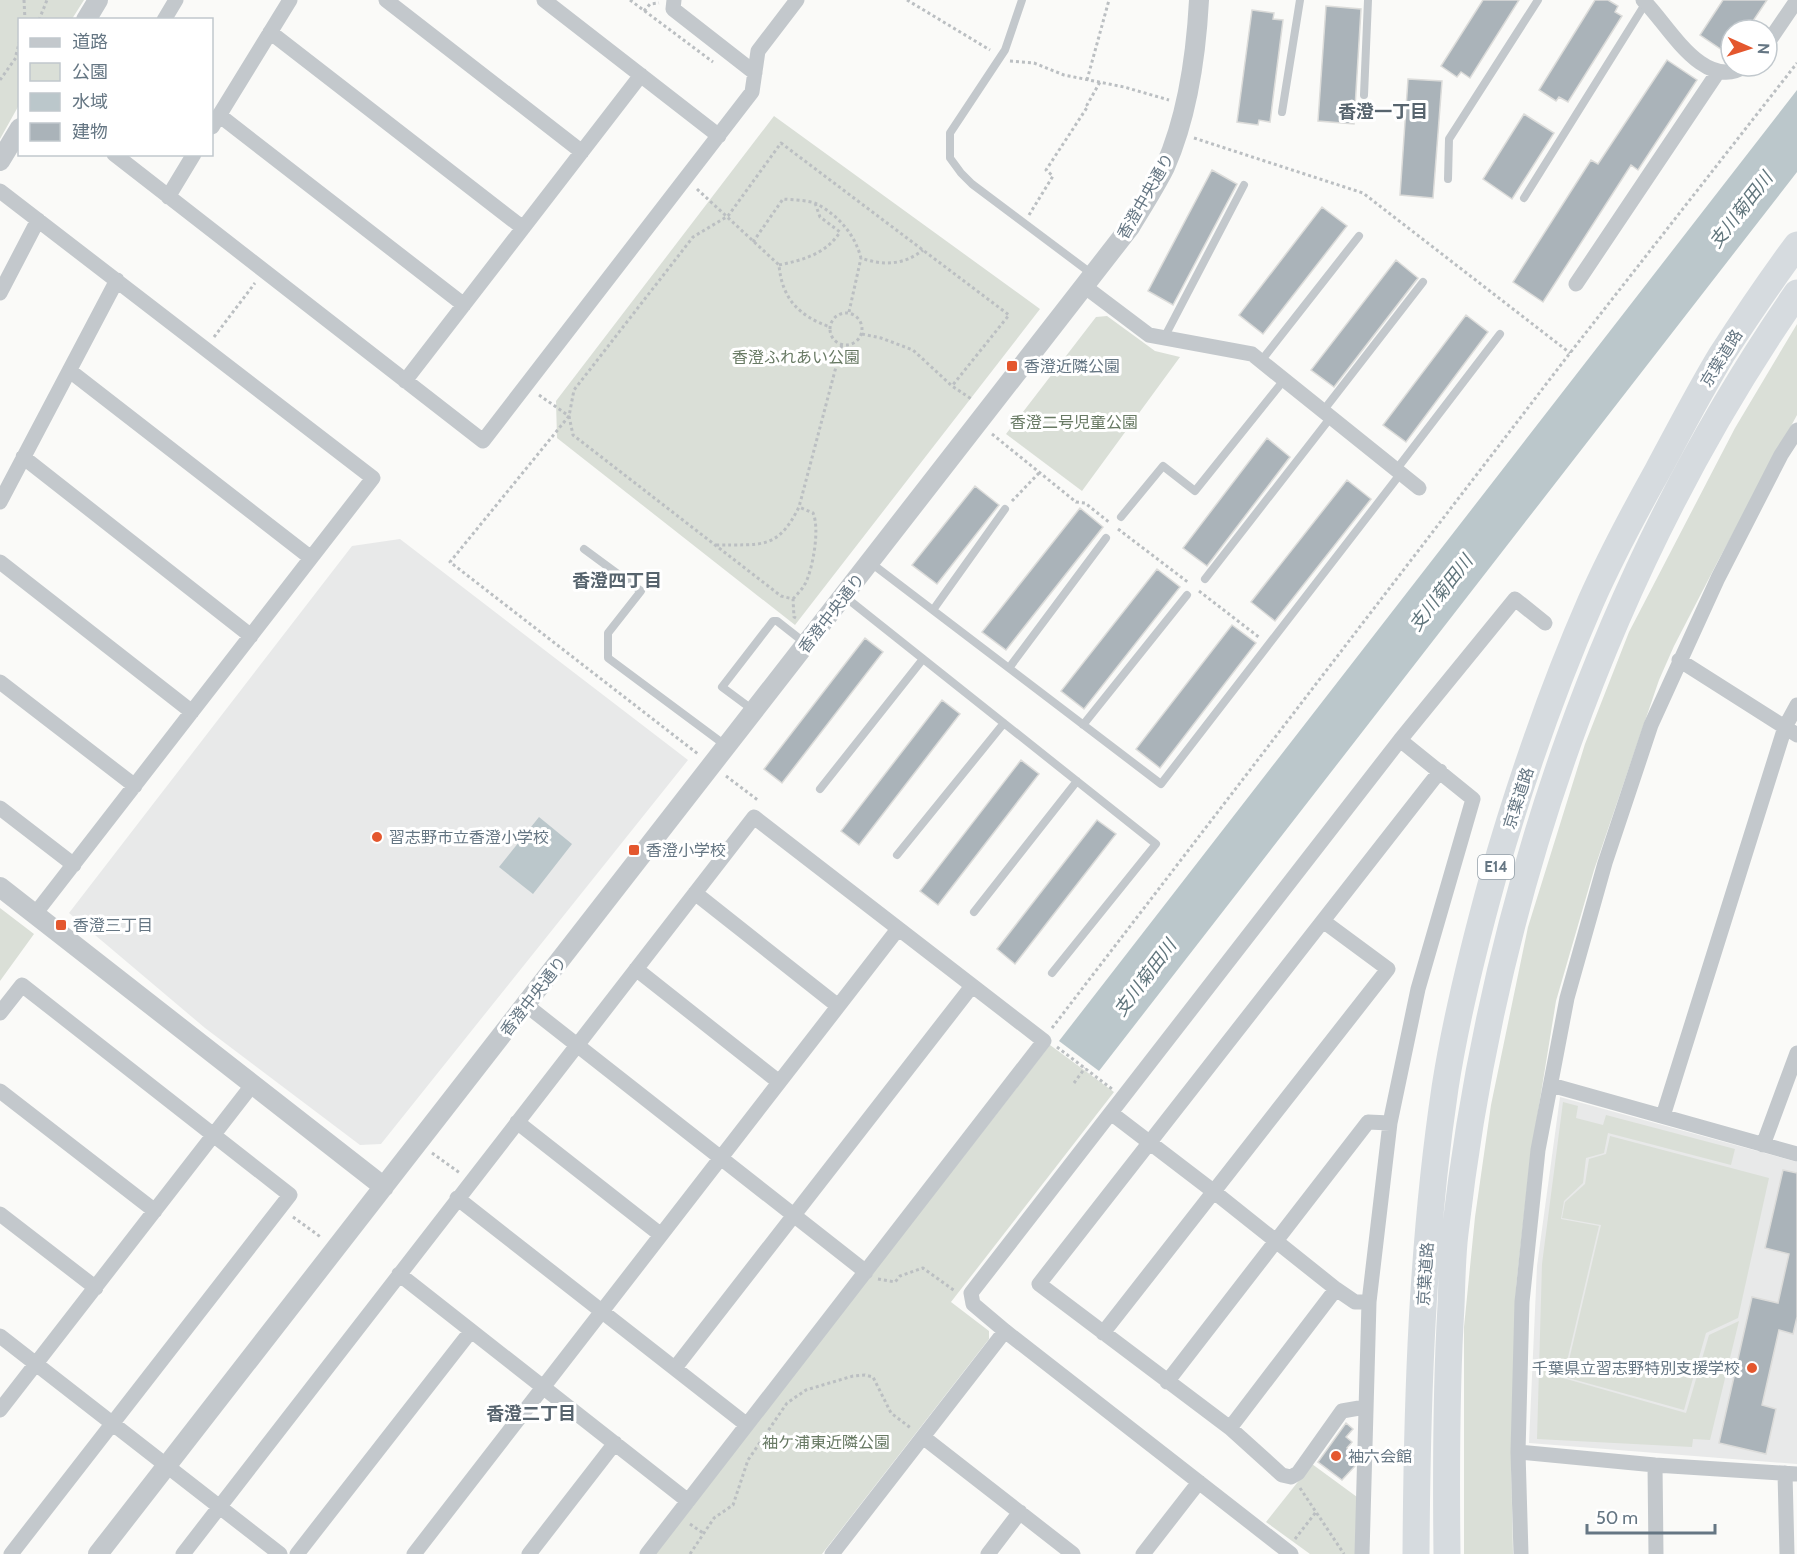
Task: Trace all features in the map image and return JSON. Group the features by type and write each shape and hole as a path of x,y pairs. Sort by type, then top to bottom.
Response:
{"highway":[{"name":"京葉道路","path":"1416,1554 1419,1366 1424,1272 1436,1156 1462,999 1506,831 1554,692 1592,599 1634,514 1722,355 1797,244"},
{"name":"京葉道路","path":"1447,1554 1447,1417 1455,1236 1480,1069 1515,908 1560,765 1616,620 1689,470 1736,388 1797,293"}],"street":[{"path":"87,18 98,0"},
{"path":"165,18 176,0"},
{"path":"290,0 215,121 464,305"},
{"path":"386,0 582,152"},
{"path":"544,0 719,136"},
{"path":"674,0 673,9 755,73"},
{"path":"117,156 483,441 752,92 758,51 797,0"},
{"name":"香澄中央通り","path":"98,1554 1130,227 1164,168 1178,133 1191,80 1199,0"},
{"path":"1779,26 1797,0"},
{"path":"1576,284 1718,72 1682,47 1646,1"},
{"path":"270,32 523,228"},
{"path":"405,381 641,75"},
{"path":"0,161 18,132"},
{"path":"168,197 193,156"},
{"path":"0,191 374,478 35,914"},
{"path":"0,293 38,220"},
{"path":"0,502 117,280"},
{"path":"1089,280 1149,335 1252,354 1419,488"},
{"path":"70,371 311,558"},
{"path":"1521,1554 1518,1452 1522,1302 1538,1150 1567,998 1605,863 1651,725 1679,660 1729,557 1781,455 1797,430"},
{"path":"23,458 251,636"},
{"path":"0,562 192,712"},
{"path":"1291,1554 1005,1331 973,1304 971,1293 1400,740 1515,599 1545,622"},
{"path":"1679,660 1791,731"},
{"path":"0,682 135,786"},
{"path":"1663,1116 1791,731 1797,705"},
{"path":"1362,1554 1369,1302 1390,1123 1418,989 1473,799 1400,740"},
{"path":"1365,1407 1342,1411 1298,1473 1291,1477 1282,1475 1230,1428 1039,1284 1440,771"},
{"path":"0,808 74,865"},
{"path":"183,1554 754,817 972,986 1045,1039 647,1554"},
{"path":"0,887 384,1187"},
{"path":"695,893 838,1006"},
{"path":"1103,1333 1388,969 1323,921"},
{"path":"414,1554 898,929"},
{"path":"636,969 779,1082"},
{"path":"0,1013 22,985 290,1195 11,1554"},
{"path":"675,1368 972,986"},
{"path":"526,1005 866,1272"},
{"path":"1763,1145 1797,1053"},
{"path":"0,1410 253,1084"},
{"path":"1551,1085 1797,1154"},
{"path":"0,1091 155,1211"},
{"path":"1111,1113 1214,1191 1336,1289 1355,1302 1369,1302"},
{"path":"517,1122 661,1234"},
{"path":"1167,1382 1368,1122 1390,1123"},
{"path":"458,1198 747,1425"},
{"path":"0,1214 96,1288"},
{"path":"399,1274 688,1501"},
{"path":"1230,1428 1336,1289"},
{"path":"297,1554 471,1331"},
{"path":"832,1554 1005,1331"},
{"path":"0,1336 280,1554"},
{"path":"923,1437 1074,1554"},
{"path":"529,1554 615,1443"},
{"path":"1518,1452 1655,1465 1791,1473 1787,1554"},
{"path":"1655,1465 1656,1554"},
{"path":"1143,1554 1199,1482"},
{"path":"988,1554 1020,1512"}],"lane":[{"path":"1022,0 1005,50 950,133 950,158 961,173 1024,223 1089,280"},
{"path":"1282,112 1300,0"},
{"path":"1364,95 1368,0"},
{"path":"1448,179 1449,140 1538,0"},
{"path":"1524,198 1646,1"},
{"path":"1164,338 1244,185"},
{"path":"1261,361 1359,236"},
{"path":"1205,579 1423,282"},
{"path":"871,562 1161,784 1269,645 1500,334"},
{"path":"1121,517 1163,466 1195,490 1284,380"},
{"path":"933,610 1005,509"},
{"path":"1009,668 1106,538"},
{"path":"584,549 641,591 608,633 608,658 727,746"},
{"path":"1083,725 1187,595"},
{"path":"844,596 1156,844 1052,973"},
{"path":"754,711 722,687 773,621 777,621 807,644"},
{"path":"820,789 923,659"},
{"path":"897,855 1004,723"},
{"path":"974,912 1077,781"}],"path":[{"path":"24,0 25,18"},
{"path":"40,18 47,0"},
{"path":"630,0 716,65"},
{"path":"907,0 993,52"},
{"path":"1087,80 1109,0"},
{"path":"15,59 18,48"},
{"path":"0,80 18,55"},
{"path":"1008,61 1034,63 1048,70 1170,100"},
{"path":"1123,1097 1045,1039 1570,353 1797,63"},
{"path":"1024,223 1053,176 1046,170 1088,106 1100,82"},
{"path":"1189,136 1363,194 1570,353"},
{"path":"793,599 782,596 573,435 569,416 574,390 693,237 728,216 781,143 1009,315 952,386"},
{"path":"686,179 779,265 780,279 786,295 809,320 830,327"},
{"path":"753,242 783,199 815,204 840,222 852,234 861,258 849,313"},
{"path":"779,265 805,260 833,243 840,232 820,217 815,204"},
{"path":"861,258 894,264 908,260 923,250"},
{"path":"205,348 264,272"},
{"path":"849,313 860,321 861,334 856,342 842,344 833,338 830,327 838,315 849,313"},
{"path":"861,334 913,350 952,386 974,401"},
{"path":"715,545 770,541 779,537 792,522 799,507 842,344"},
{"path":"526,386 569,416"},
{"path":"569,416 450,562 703,758"},
{"path":"991,433 1076,502 1085,503 1269,645"},
{"path":"1005,509 1039,473"},
{"path":"799,507 813,513 816,520 816,538 809,575 804,586 793,599 794,616 801,622"},
{"path":"1074,1083 1085,1068"},
{"path":"432,1153 471,1181"},
{"path":"281,1208 326,1240"},
{"path":"866,1272 882,1280 895,1282 900,1276 923,1268 959,1292"},
{"path":"690,1554 714,1518 733,1505 746,1466 762,1438 788,1403 806,1390 853,1376 873,1377 891,1413 923,1437"},
{"path":"1291,1477 1344,1554"},
{"path":"1296,1537 1316,1512"}],"shaded area":[{"name":"習志野市立香澄小学校","path":"400,539 688,760 381,1144 360,1145 205,1028 69,913 352,546"},
{"path":"1560,1097 1797,1162 1797,1464 1529,1443 1537,1266"}],"green space":[{"path":"0,0 84,0 73,18 18,18 18,107 0,139"},
{"name":"香澄ふれあい公園","path":"774,116 1040,309 795,625 557,438 556,401"},
{"name":"香澄二号児童公園","path":"1107,316 1155,351 1180,357 1082,491 1006,434 1096,317"},
{"path":"1797,324 1797,415 1718,561 1659,680 1594,870 1556,1001 1530,1161 1516,1288 1511,1458 1513,1554 1464,1554 1464,1327 1475,1217 1491,1105 1528,927 1585,744 1629,632 1735,428"},
{"path":"0,908 34,934 0,981"},
{"name":"袖ケ浦東近隣公園","path":"1050,1045 1114,1092 951,1302 989,1331 989,1339 822,1554 654,1554"},
{"path":"1563,1102 1578,1106 1576,1118 1603,1125 1606,1115 1735,1149 1731,1165 1608,1133 1604,1153 1586,1158 1583,1183 1564,1201 1561,1219 1599,1226 1563,1378 1686,1413 1709,1335 1739,1321 1710,1440 1693,1439 1692,1447 1537,1439 1542,1264"},
{"path":"1610,1136 1769,1178 1738,1318 1706,1333 1684,1410 1565,1377 1601,1225 1562,1218 1565,1202 1585,1184 1589,1159 1606,1154"},
{"path":"1312,1464 1357,1497 1357,1554 1310,1554 1266,1522"}],"water":[{"name":"支川菊田川","path":"1797,90 1797,172 1099,1071 1059,1041"},
{"path":"539,817 572,844 533,894 499,867"}],"building":[{"path":"1483,0 1519,0 1470,78 1461,72 1457,77 1441,66"},
{"path":"1595,0 1608,0 1618,6 1615,12 1622,16 1568,102 1559,97 1556,101 1539,90"},
{"path":"1723,0 1767,0 1755,18 1719,18 1719,48 1700,35"},
{"path":"1326,6 1361,9 1354,124 1318,121"},
{"path":"1252,10 1274,13 1273,19 1283,20 1270,122 1259,120 1258,125 1237,122"},
{"path":"1667,60 1697,80 1638,170 1631,165 1543,302 1513,282 1591,160 1598,164"},
{"path":"1408,79 1442,81 1433,198 1400,195"},
{"path":"1524,114 1554,133 1512,199 1483,179"},
{"path":"1212,170 1237,184 1173,305 1148,291"},
{"path":"1322,207 1347,226 1263,334 1239,315"},
{"path":"1396,260 1418,278 1334,387 1311,370"},
{"path":"1466,315 1488,332 1406,442 1383,425"},
{"path":"1267,438 1290,457 1207,566 1183,548"},
{"path":"1347,480 1371,499 1275,621 1251,602"},
{"path":"975,486 999,505 937,584 912,565"},
{"path":"1080,508 1103,527 1006,650 982,632"},
{"path":"1157,569 1180,587 1084,709 1061,691"},
{"path":"1232,625 1256,643 1160,768 1136,749"},
{"path":"865,638 883,652 782,783 764,769"},
{"path":"942,700 960,714 859,845 841,831"},
{"path":"1021,760 1039,774 938,905 920,891"},
{"path":"1097,820 1116,834 1015,964 997,949"},
{"path":"1783,1170 1797,1173 1797,1317 1793,1334 1779,1330 1762,1405 1776,1409 1766,1454 1719,1443 1752,1297 1778,1303 1789,1254 1765,1248"},
{"path":"1346,1423 1353,1429 1346,1437 1352,1442 1347,1448 1354,1454 1350,1459 1355,1466 1342,1480 1318,1462"}],"place":[{"name":"香澄近隣公園","path":"1012,366"},
{"name":"習志野市立香澄小学校","path":"377,837"},
{"name":"香澄小学校","path":"634,850"},
{"name":"香澄三丁目","path":"61,925"},
{"name":"千葉県立習志野特別支援学校","path":"1752,1368"},
{"name":"袖六会館","path":"1336,1456"}],"district":[{"name":"香澄一丁目","path":"1383,112"},
{"name":"香澄四丁目","path":"617,581"},
{"name":"香澄二丁目","path":"531,1414"}]}
